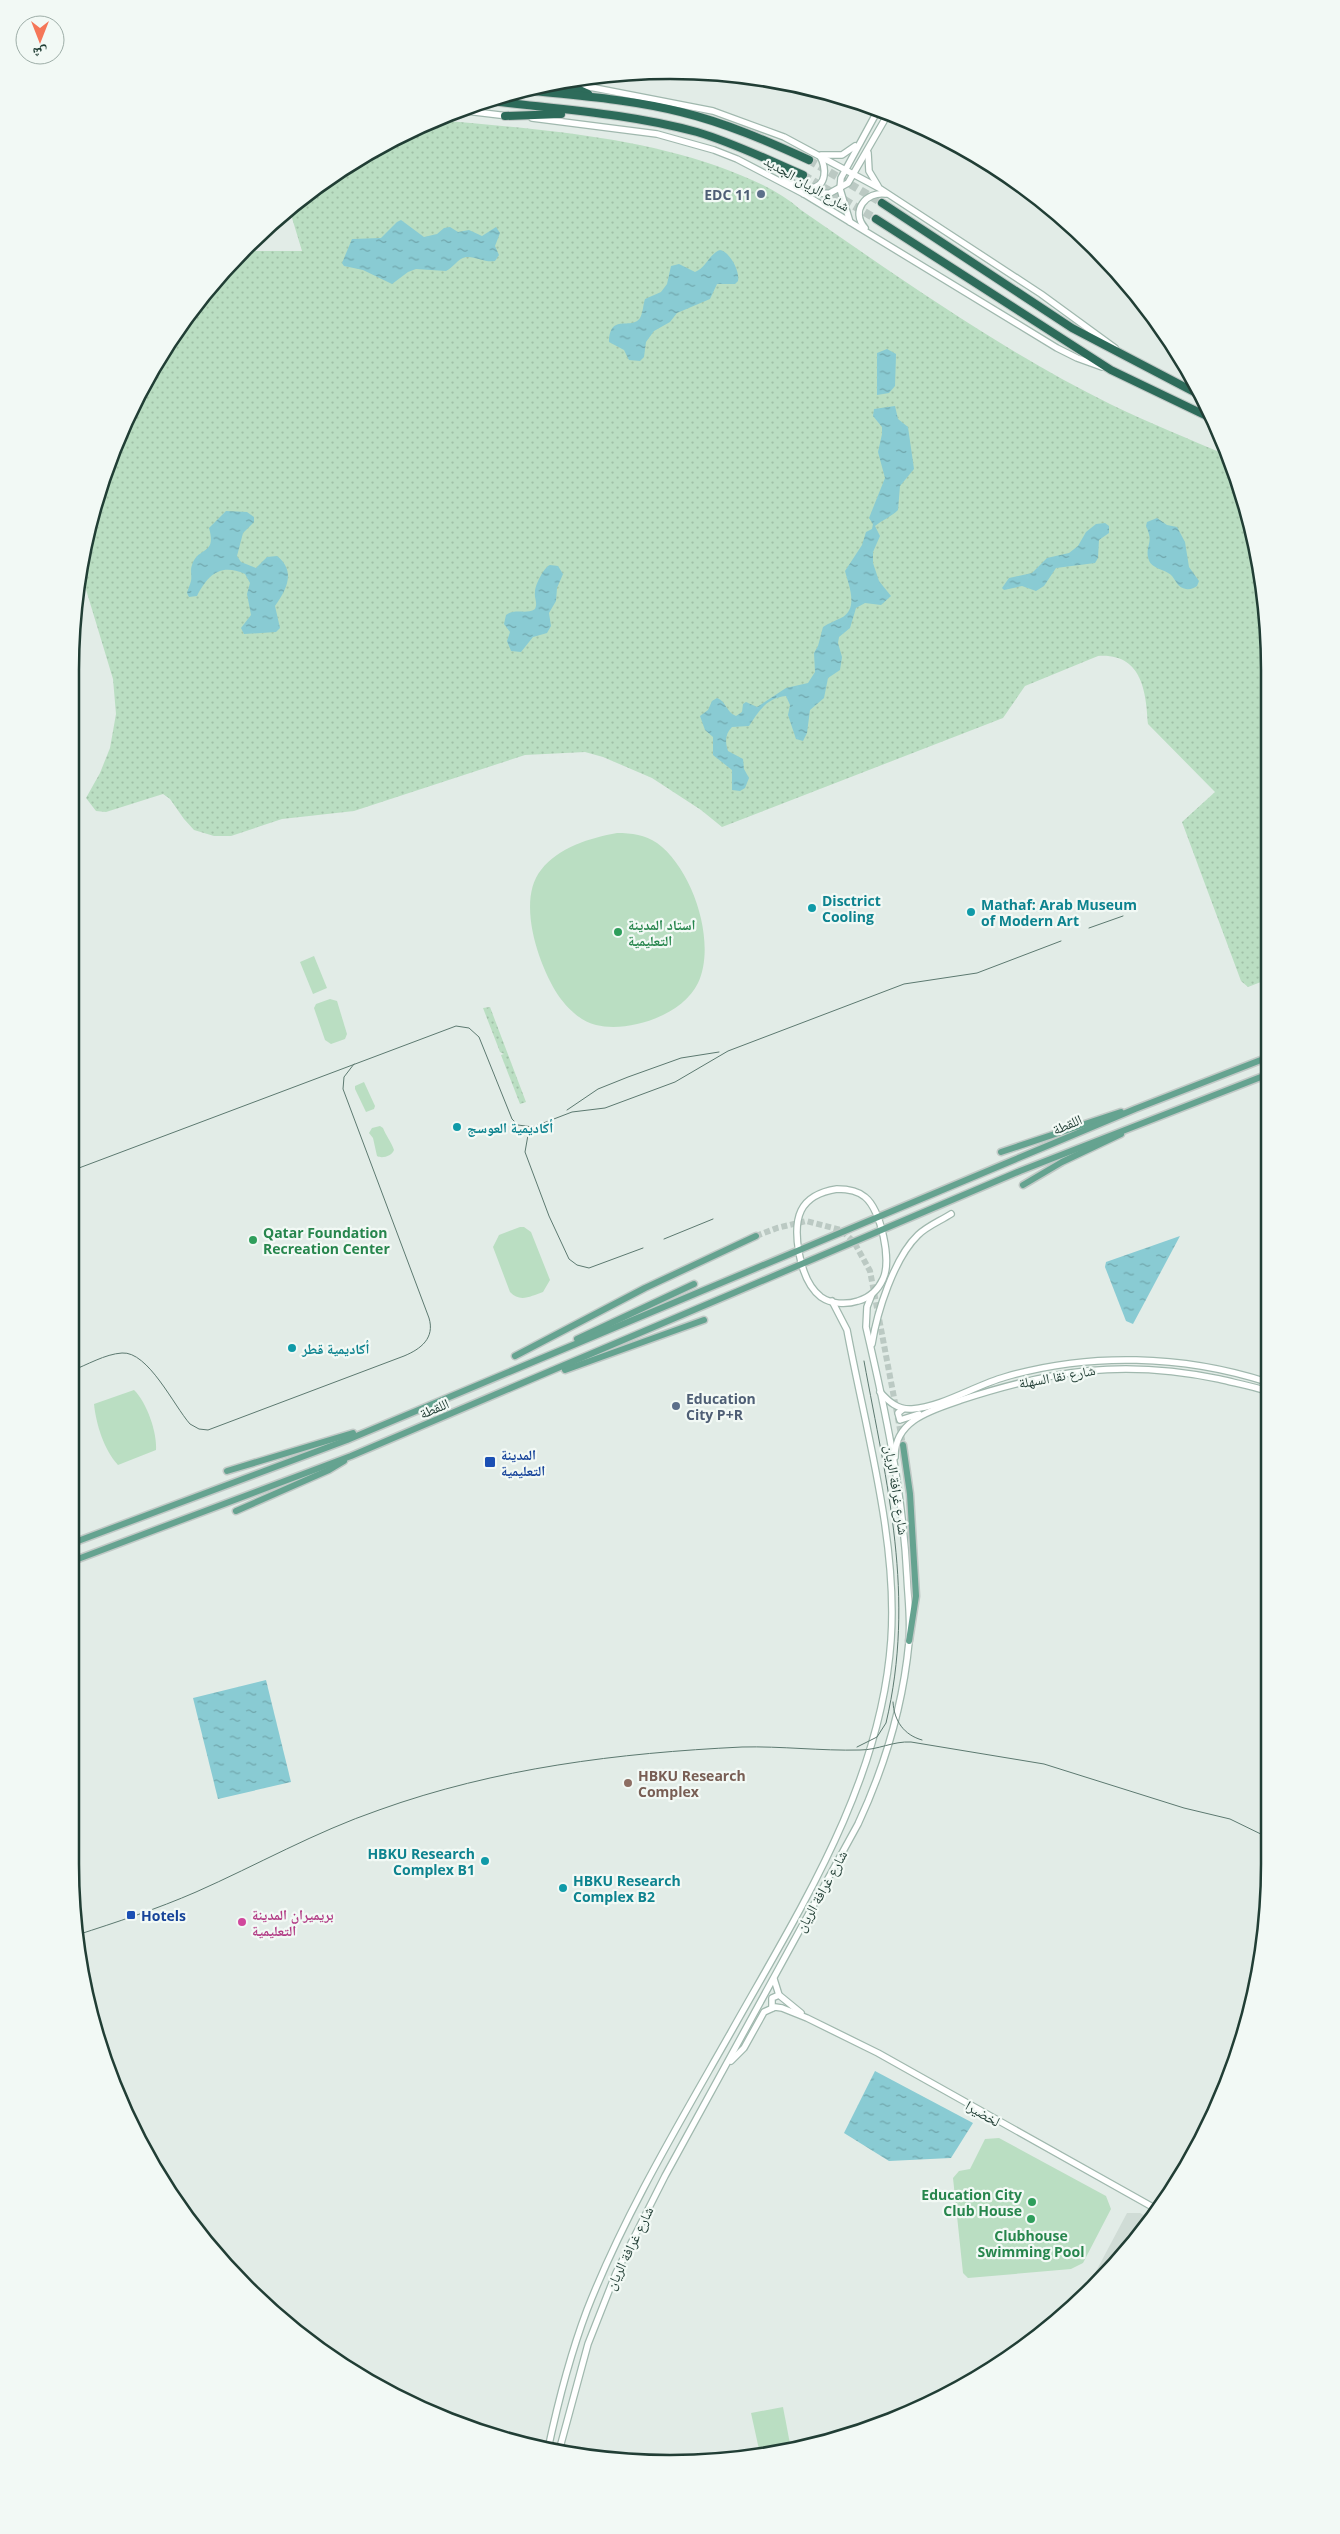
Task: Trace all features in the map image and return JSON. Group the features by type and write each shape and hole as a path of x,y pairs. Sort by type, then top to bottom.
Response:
{"highway":[{"path":"569,88 597,97"},
{"name":"شارع الريان الجديد","path":"546,92 597,97 679,112 716,122 762,138 809,160"},
{"name":"شارع الريان الجديد","path":"504,103 660,123 736,146 802,175"},
{"path":"505,116 593,114"},
{"name":"شارع الريان الجديد","path":"882,203 1072,328 1191,390"},
{"name":"شارع الريان الجديد","path":"876,219 1111,370 1203,414"}],"main road":[{"name":"شارع الريان الجديد","path":"583,86 713,111 754,124 818,154 879,188 1069,313 1126,358"},
{"name":"شارع الريان الجديد","path":"475,112 574,122 657,134 714,150 776,178 804,194 1057,348 1077,358 1111,370"},
{"path":"850,222 840,189 844,170 875,116"},
{"path":"804,194 830,193 840,189 854,175 885,120"},
{"path":"818,154 842,155 850,152 861,139"},
{"path":"868,152 869,171 879,188"},
{"path":"776,178 782,178 803,187 816,186 820,183 825,172 825,164 818,154"},
{"path":"868,233 861,224 858,214 861,204 873,194 888,194"},
{"name":"اللقطة","path":"79,1541 240,1481 390,1422 1135,1109 1261,1060"},
{"name":"اللقطة","path":"79,1559 351,1456 1020,1171 1261,1077"},
{"path":"1001,1152 1101,1117 1135,1109"},
{"path":"1022,1185 1062,1162 1113,1140 1127,1129"},
{"path":"837,1189 858,1192 867,1198 878,1217 881,1230 886,1270 879,1286 872,1294 853,1302 832,1302 820,1296 814,1289 802,1264 799,1251 796,1226 802,1208 816,1195 837,1189"},
{"path":"871,1348 875,1322 905,1251 918,1234 951,1214"},
{"path":"515,1356 645,1288 756,1236"},
{"path":"514,1370 529,1361 694,1284"},
{"name":"شارع غرافة الريان","path":"562,2445 588,2344 616,2273 640,2223 871,1796 896,1719 909,1641 906,1548 896,1474 866,1317 872,1294"},
{"name":"شارع غرافة الريان","path":"550,2443 574,2348 609,2259 682,2120 833,1845 857,1791 873,1740 891,1639 887,1546 847,1330 832,1302"},
{"path":"521,1384 538,1380 615,1350 704,1320"},
{"name":"شارع نقا السهلة","path":"903,1409 926,1406 1017,1373 1086,1361 1133,1359 1187,1364 1261,1381"},
{"name":"شارع نقا السهلة","path":"896,1474 894,1448 899,1433 933,1410 1018,1382 1055,1374 1095,1369 1174,1371 1261,1390"},
{"path":"880,1392 892,1404 903,1409 898,1413 900,1420 933,1410"},
{"path":"227,1471 390,1422"},
{"path":"903,1445 910,1494 915,1563 916,1596 909,1641"},
{"path":"236,1511 329,1470 351,1456"},
{"path":"726,2066 744,2048 764,2012 772,2008 770,2001 779,1996 774,1978"},
{"name":"لخضيرا","path":"779,1996 807,2018"},
{"name":"لخضيرا","path":"772,2008 782,2008 807,2018 878,2053 1152,2206"}],"shaded area":[{"path":"1127,2213 1140,2213 1145,2216 1115,2254 1093,2277"}],"green space":[{"path":"451,121 544,130 649,147 717,166 772,190 952,313 1030,361 1110,404 1219,452 1230,480 1250,555 1260,631 1261,982 1248,987 1241,981 1182,822 1215,792 1148,724 1146,699 1139,676 1133,667 1113,657 1098,656 1025,686 1003,718 722,827 701,810 652,778 603,757 585,752 525,755 354,811 282,819 231,836 214,836 194,830 170,799 163,794 106,812 96,811 86,798 100,773 110,748 116,714 113,679 85,586 90,555 110,480 140,408 158,374 178,342 225,280 253,251 302,251 291,216 342,178 374,158 408,140"},
{"name":"استاد المدينة التعليمية","path":"617,833 633,834 648,838 657,843 670,855 691,888 703,928 705,948 703,967 698,983 691,994 680,1004 654,1019 639,1024 609,1027 590,1023 579,1017 565,1005 558,995 544,968 538,951 530,916 530,899 534,883 541,870 557,855 586,841"},
{"path":"314,956 327,988 313,994 300,962"},
{"path":"330,999 337,1001 347,1034 345,1039 331,1044 325,1040 314,1008 316,1004"},
{"path":"490,1007 526,1102 520,1104 501,1055 504,1054 500,1052 483,1008"},
{"path":"364,1082 375,1106 374,1109 366,1112 355,1089 355,1086"},
{"path":"380,1126 383,1128 394,1150 391,1154 384,1157 377,1156 373,1138 369,1133 372,1128"},
{"path":"524,1227 531,1232 550,1280 543,1292 522,1298 510,1292 493,1247 499,1235"},
{"path":"134,1390 143,1402 150,1418 155,1435 156,1450 118,1465 109,1452 102,1436 94,1404"},
{"name":"Education City Club House","path":"999,2138 1106,2196 1111,2209 1083,2263 1071,2269 968,2278 963,2273 953,2178 959,2171 970,2169 985,2139"},
{"path":"783,2407 790,2443 759,2448 751,2413"}],"water":[{"path":"401,220 424,237 437,234 444,228 450,227 458,232 469,230 482,236 496,227 500,233 495,246 499,255 495,261 466,257 446,271 416,269 408,272 392,284 363,270 344,266 342,263 352,239 381,238"},
{"path":"720,250 724,251 731,258 736,267 738,281 735,284 717,284 710,299 677,313 670,322 654,331 646,342 644,357 640,361 629,360 624,350 609,342 613,327 636,322 640,318 645,299 661,292 667,284 671,266 679,264 695,272"},
{"path":"887,349 896,354 895,386 889,393 877,395 877,353"},
{"path":"895,406 898,419 908,427 914,469 900,486 898,510 875,526 880,536 873,552 873,563 879,581 891,596 881,605 865,603 856,608 850,628 839,637 838,643 842,657 840,670 828,678 824,698 810,710 807,733 803,741 796,739 788,715 790,705 786,696 779,697 763,706 749,726 732,727 726,738 728,751 743,759 744,769 749,778 745,788 740,791 732,790 732,770 713,755 713,737 705,730 700,716 708,710 712,701 717,698 736,716 742,712 743,704 746,702 757,707 786,688 808,683 815,672 814,653 823,627 847,614 850,609 851,597 845,571 862,545 866,532 872,529 873,524 869,518 885,478 878,452 882,427 873,416 874,409"},
{"path":"226,511 247,512 254,517 254,522 243,533 237,556 241,562 256,568 267,557 277,556 286,568 288,580 286,587 275,606 280,628 276,632 244,634 241,628 251,615 247,594 250,583 245,574 236,571 222,571 210,577 197,596 189,597 187,593 191,581 192,565 198,555 206,550 211,543 209,528"},
{"path":"1157,518 1167,525 1177,527 1185,542 1189,567 1199,581 1197,586 1190,589 1181,587 1169,573 1155,567 1149,561 1150,540 1146,526 1147,522"},
{"path":"1105,523 1109,526 1109,533 1099,540 1098,558 1095,563 1056,568 1044,586 1036,591 1022,586 1004,590 1002,588 1009,578 1032,573 1047,558 1069,553 1078,546 1086,532 1096,524"},
{"path":"550,565 558,566 563,574 557,588 556,601 549,613 551,626 547,633 533,637 521,652 511,651 507,641 510,632 504,624 506,615 513,612 532,611 535,609 536,585"},
{"path":"1180,1236 1133,1324 1126,1321 1105,1267 1106,1262"},
{"path":"266,1680 291,1782 218,1799 193,1698"},
{"path":"875,2071 973,2123 951,2158 889,2161 844,2133"}],"tunnel":[{"path":"809,160 882,203"},
{"path":"803,175 876,219"},
{"path":"756,1236 777,1228 806,1221 841,1230 854,1242 870,1271 903,1445"}],"tram line":[{"path":"1089,928 1123,916"},
{"path":"79,1168 456,1026 469,1028 479,1037 512,1119 518,1125 533,1127 572,1112 605,1108 675,1082 728,1051 904,984 977,973 1061,941"},
{"path":"567,1110 598,1089 628,1077 681,1058 719,1052"},
{"path":"79,1367 109,1355 122,1353 132,1355 151,1370 190,1424 199,1429 208,1430 404,1356 416,1350 425,1342 430,1331 429,1318 343,1089 344,1077 354,1064"},
{"path":"538,1125 528,1135 525,1152 549,1216 569,1259 577,1265 589,1268 643,1248"},
{"path":"664,1239 713,1219"},
{"path":"857,1747 877,1737 886,1723 895,1676 898,1630 895,1541 889,1497 864,1361"},
{"path":"893,1702 895,1715 901,1726 910,1735 922,1740"},
{"path":"83,1933 181,1898 332,1828 423,1795 513,1773 604,1758 649,1753 742,1747 860,1750 911,1742 1044,1764 1184,1808 1230,1819 1261,1834"}],"place":[{"name":"EDC 11","path":"761,194"},
{"name":"Disctrict Cooling","path":"812,908"},
{"name":"Mathaf: Arab Museum of Modern Art","path":"971,912"},
{"name":"استاد المدينة التعليمية","path":"618,932"},
{"name":"أكاديمية العوسج","path":"457,1127"},
{"name":"Qatar Foundation Recreation Center","path":"253,1240"},
{"name":"أكاديمية قطر","path":"292,1348"},
{"name":"Education City P+R","path":"676,1406"},
{"name":"المدينة التعليمية","path":"490,1462"},
{"name":"HBKU Research Complex","path":"628,1783"},
{"name":"HBKU Research Complex B1","path":"485,1861"},
{"name":"HBKU Research Complex B2","path":"563,1888"},
{"name":"Hotels","path":"131,1915"},
{"name":"بريميران المدينة التعليمية","path":"242,1922"},
{"name":"Education City Club House","path":"1032,2202"},
{"name":"Clubhouse Swimming Pool","path":"1031,2219"}]}
